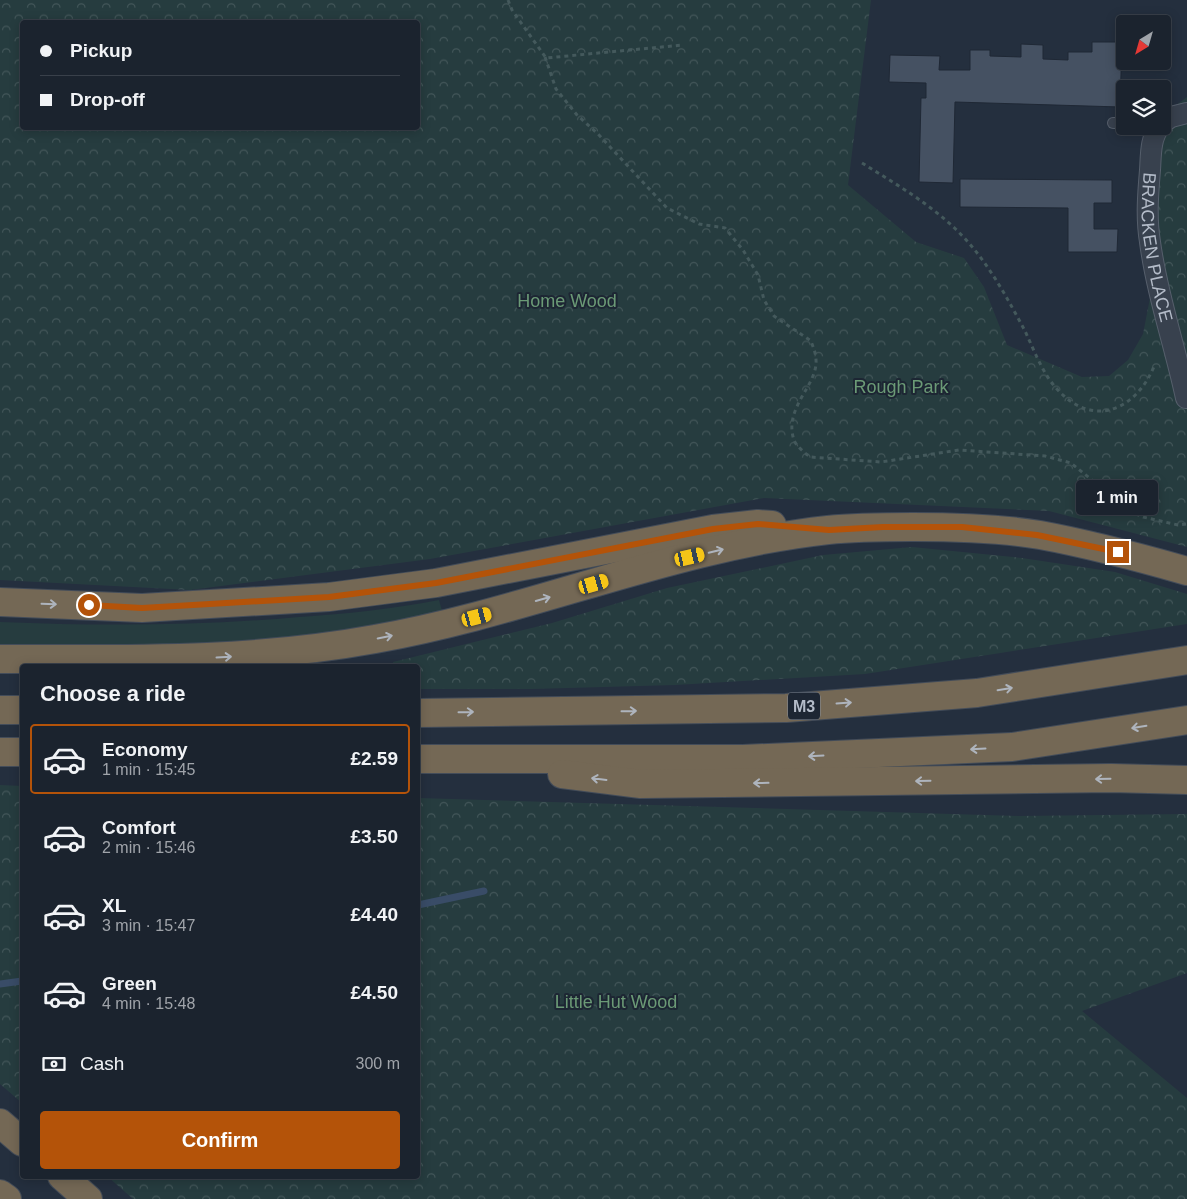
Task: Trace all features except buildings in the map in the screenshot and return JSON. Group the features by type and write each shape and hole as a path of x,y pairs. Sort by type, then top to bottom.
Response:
{"highway":[{"path":"0,602 142,608 329,597 436,583 713,529 758,524 829,530"},
{"path":"0,659 179,659 271,654 319,648 421,630 505,609 690,557 746,544 829,530 883,527 962,527 1037,535 1118,552 1187,571"},
{"name":"M3","path":"420,713 658,711 795,707 977,694 1187,660"},
{"path":"0,710 20,710"},
{"path":"420,759 743,759 1012,747 1187,720"},
{"path":"0,752 20,752"},
{"path":"452,760 641,784 1110,778 1187,780"},
{"path":"0,1123 20,1140"},
{"path":"65,1179 88,1199"},
{"path":"0,1194 7,1199"}],"street":[{"name":"BRACKEN PLACE","path":"1171,117 1187,113"},
{"name":"BRACKEN PLACE","path":"1154,135 1148,186 1149,241 1155,273 1186,398"}],"path":[{"path":"508,0 512,10 545,57 556,89 577,116 598,134 667,208 699,224 725,228 743,250 758,275 764,300 774,316 811,341 816,361 811,380 800,399 792,421 794,441 810,457 881,462 959,450 1046,456 1071,463 1131,512 1143,517 1178,525 1187,524"},
{"path":"545,57 684,45"},
{"path":"862,163 920,201 951,225 968,242 1006,297 1044,370 1064,397 1085,408 1097,410 1118,409 1142,388 1156,362"}],"green space":[{"name":"Home Wood","path":"0,0 871,0 848,185 916,242 964,258 984,287 1007,345 1082,377 1109,376 1128,360 1143,334 1151,293 1162,135 1171,135 1171,109 1187,97 1187,547 1049,511 764,498 430,559 190,590 0,580"},
{"path":"912,547 1022,558 1115,572 1187,594 1187,624 865,674 675,685 532,689 420,689 420,664 394,664 393,662 552,623 667,588 823,555"},
{"path":"439,600 443,614 337,634 206,647 0,647 0,622 112,625 187,624 352,613"},
{"path":"0,785 20,786 20,1101 0,1084"},
{"name":"Little Hut Wood","path":"420,798 1019,816 1187,814 1187,973 1082,1011 1187,1098 1187,1199 133,1199 110,1179 420,1179"}],"waterway":[{"path":"420,905 484,891"},
{"path":"0,984 20,981"}],"route":[{"path":"89,605 142,608 329,597 436,583 713,529 758,524 829,530 883,527 962,527 1037,535 1118,552"}],"park label":[{"name":"Rough Park","path":"901,387"}]}
